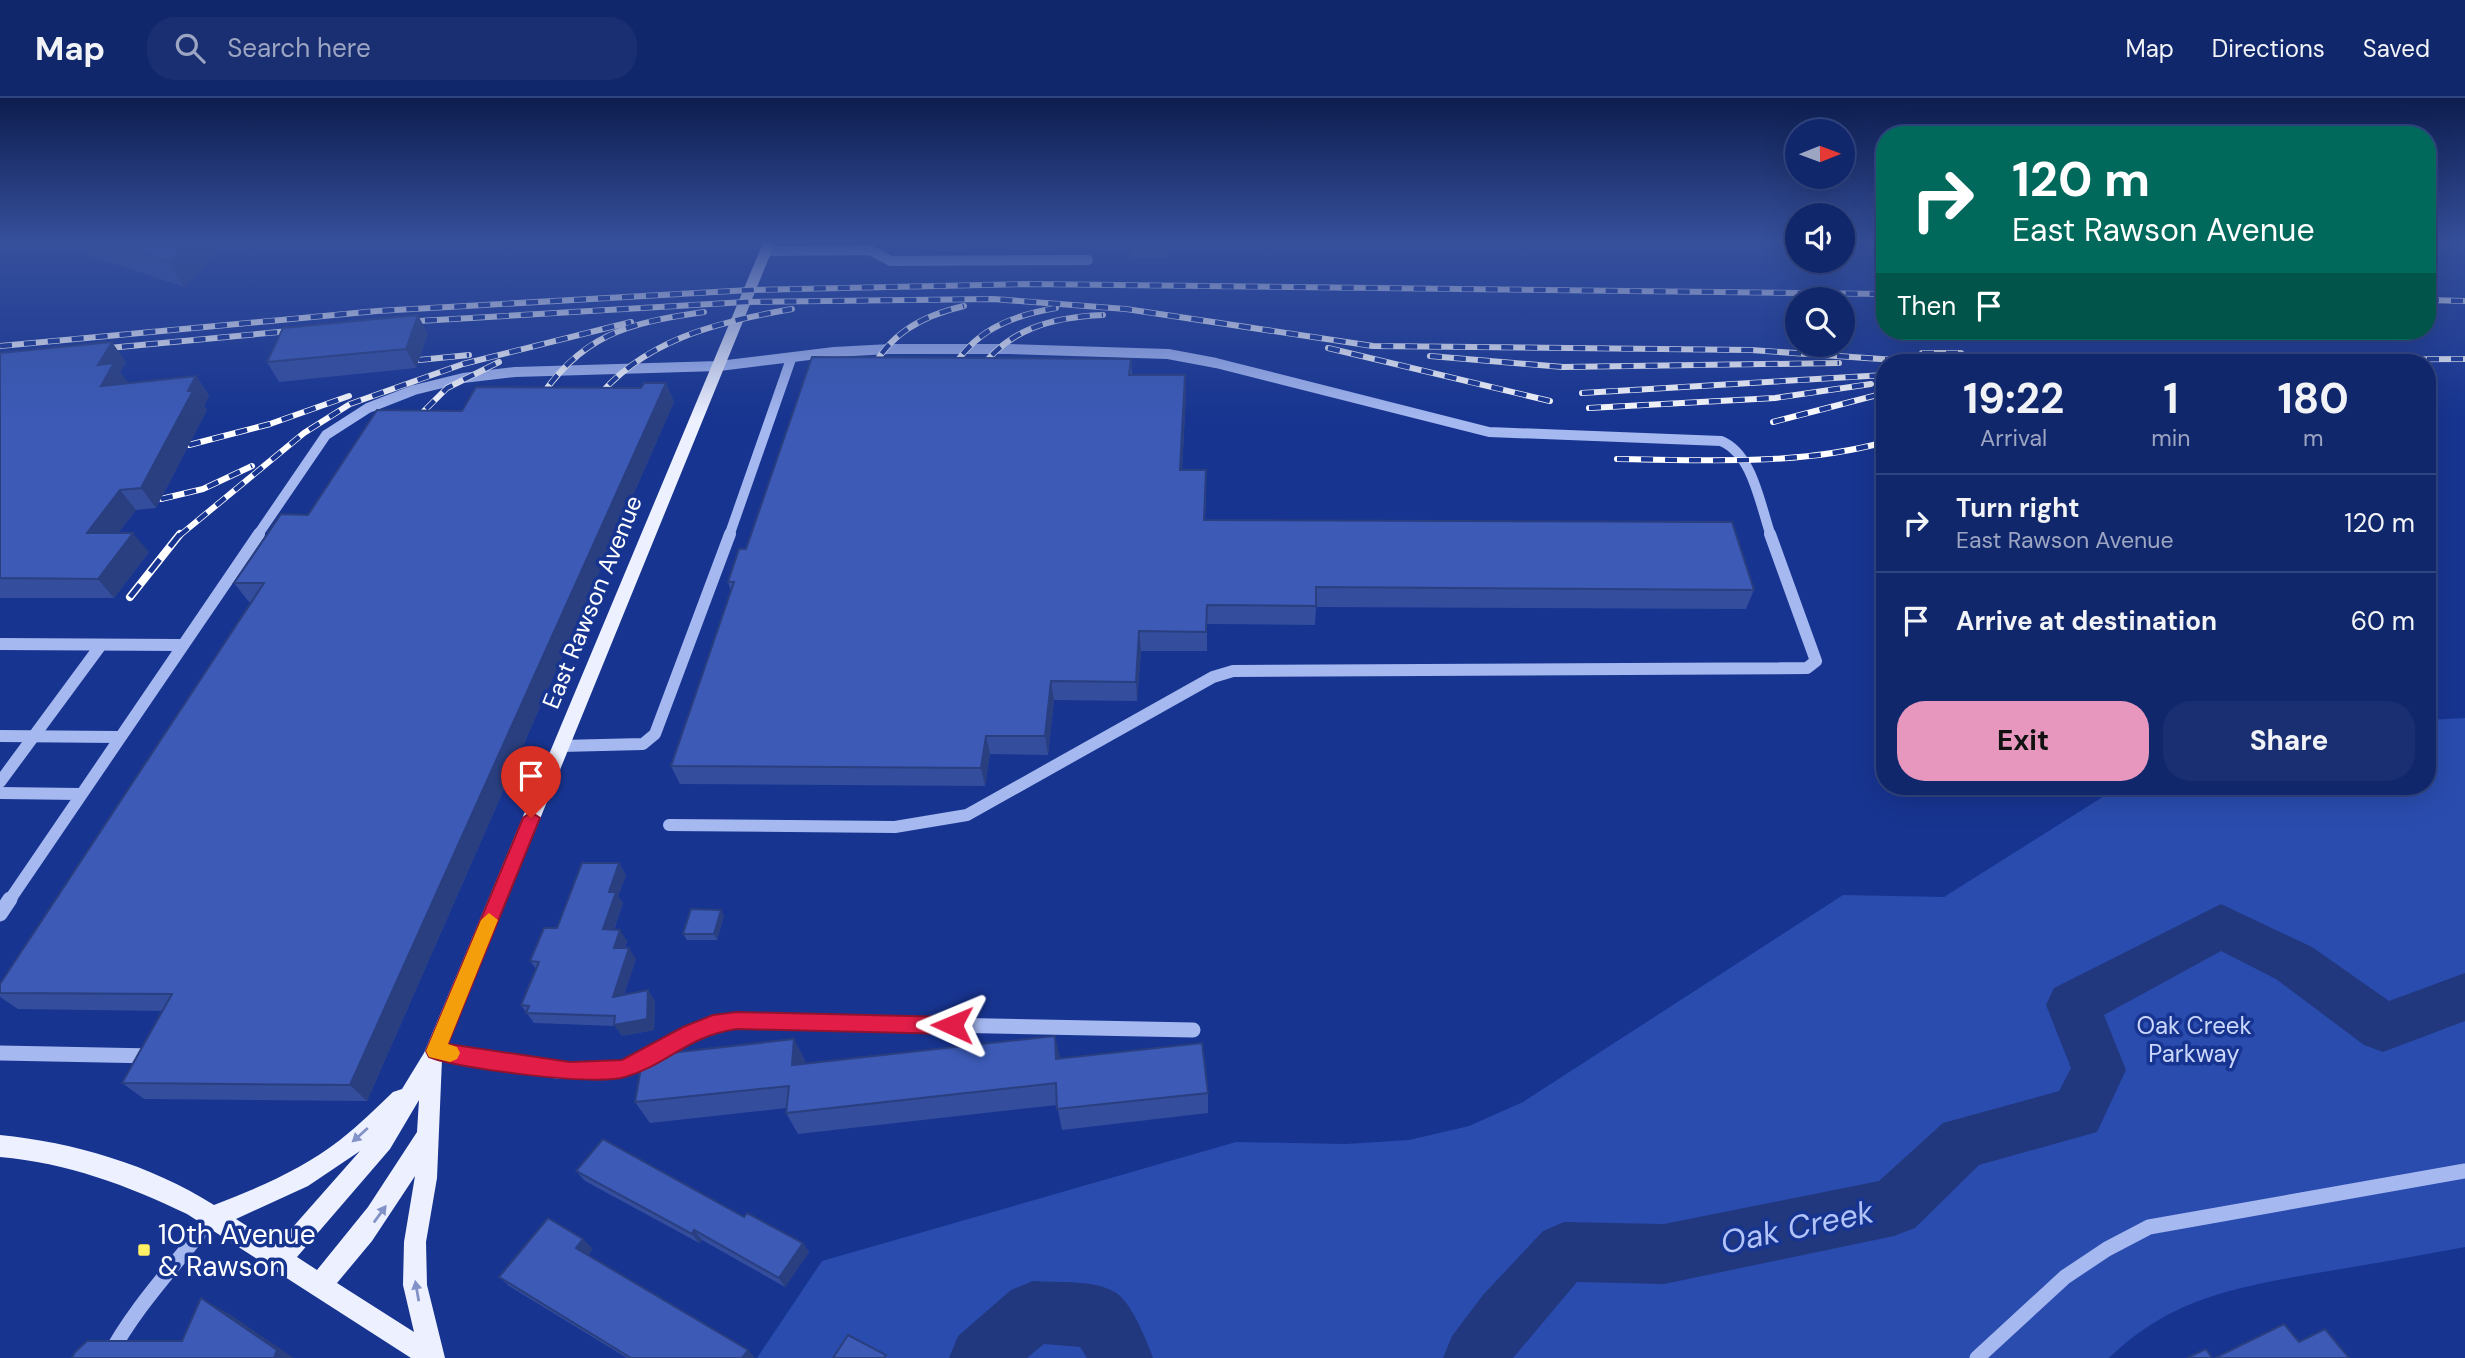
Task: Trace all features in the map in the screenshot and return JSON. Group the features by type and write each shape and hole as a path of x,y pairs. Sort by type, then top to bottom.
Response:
{"main road":[{"name":"East Rawson Avenue","path":"280,1259 382,1142 434,1055 745,302"},
{"name":"East Rawson Avenue","path":"320,1284 388,1203 426,1137 434,1055"},
{"path":"212,1217 255,1200 323,1163 346,1148 411,1090"},
{"path":"426,1137 426,1178 415,1242 415,1285 432,1358"},
{"path":"0,1146 66,1157 116,1170 162,1190 280,1259 432,1358"}],"street":[{"path":"0,914 326,435 354,415 436,384 469,375 718,366 881,350 1168,354 1216,363 1489,432 1721,442 1733,446 1744,460 1816,661 1807,668 1786,669 1233,671 1213,677 967,815 946,822 919,827 669,825"},
{"path":"0,644 181,646"},
{"path":"0,782 102,645"},
{"path":"0,736 119,737"},
{"path":"0,793 80,794"},
{"path":"434,1055 570,1071 623,1069 690,1033 713,1024 737,1021 1193,1030"},
{"path":"0,1053 158,1056"},
{"path":"1977,1358 2065,1277 2107,1249 2149,1227 2465,1171"}],"lane":[{"path":"561,746 642,744 655,734 702,613 792,359"},
{"path":"108,1358 126,1324 176,1266 212,1217"}],"green space":[{"name":"Oak Creek Parkway","path":"2465,718 2465,1247 2263,1283 2208,1297 2158,1321 2133,1337 2109,1358 757,1358 822,1261 1236,1142 1346,1144 1409,1140 1469,1126 1523,1102 1843,895 1944,897 2106,795 2436,795 2436,720"}],"building":[{"path":"418,315 406,349 267,362 283,328"},
{"path":"112,342 98,365 114,363 101,386 196,376 188,391 193,391 141,488 120,490 87,533 133,533 98,579 0,578 0,353"},
{"path":"812,357 1131,359 1129,375 1185,375 1180,470 1206,470 1204,520 1732,522 1754,590 1316,587 1316,606 1207,605 1206,632 1139,631 1136,682 1051,681 1045,736 986,736 981,768 671,766 734,582 728,582 739,549 746,549"},
{"path":"644,383 666,383 350,1085 122,1083 172,994 0,993 0,984 264,583 234,583 281,514 308,515 377,410 462,411 476,387 641,388"},
{"path":"582,863 619,863 609,892 616,892 603,929 620,930 614,948 629,948 613,997 648,990 647,1019 614,1025 615,1016 526,1013 529,1006 521,1005 539,962 530,961 544,928 557,928"},
{"path":"691,909 721,910 714,934 683,934"},
{"path":"1055,1036 1056,1059 1202,1043 1208,1093 1057,1109 1056,1083 786,1113 789,1086 635,1102 643,1056 794,1039 792,1065"},
{"path":"603,1139 744,1217 747,1213 803,1243 779,1278 694,1230 692,1234 576,1171"},
{"path":"548,1218 583,1239 576,1248 748,1350 742,1358 631,1358 499,1277"},
{"path":"201,1298 277,1350 274,1358 72,1358 87,1341 182,1341"},
{"path":"2284,1324 2299,1342 2325,1329 2349,1358 2215,1358"},
{"path":"848,1335 886,1355 884,1358 833,1358"},
{"path":"2206,1349 2212,1358 2187,1358"}],"waterway":[{"name":"Oak Creek","path":"1474,1358 1505,1317 1564,1252 1664,1254 1894,1207 1963,1142 2077,1113 2099,1070 2073,1005 2221,926 2294,963 2383,1028 2465,997"},
{"name":"Oak Creek","path":"980,1358 1033,1312 1097,1317 1122,1358"}],"railway":[{"path":"0,346 377,311 540,302"},
{"path":"401,322 762,302"},
{"path":"1030,302 1126,309 1373,346 1751,350 1876,359"},
{"path":"869,374 886,348 908,329 934,315 964,306"},
{"path":"949,374 981,336 1008,321 1056,308"},
{"path":"593,403 612,381 634,364 682,337 736,320 792,309"},
{"path":"536,404 570,362 607,336 651,321 704,312"},
{"path":"977,374 1002,346 1032,328 1066,319 1103,315"},
{"path":"179,536 304,433 350,404 463,364 631,322"},
{"path":"98,349 300,330"},
{"path":"1328,348 1550,401"},
{"path":"1922,353 1961,353"},
{"path":"419,360 469,355"},
{"path":"1430,356 1563,367 1839,363"},
{"path":"2436,359 2465,359"},
{"path":"409,426 447,388 499,362"},
{"path":"1582,393 1876,376"},
{"path":"1589,408 1775,398 1871,384"},
{"path":"1773,422 1876,395"},
{"path":"189,445 270,424 349,396"},
{"path":"1617,459 1752,460 1819,455 1876,444"},
{"path":"161,499 203,489 252,466"},
{"path":"130,597 180,534"}],"slow traffic":[{"path":"450,1053 436,1051 489,920"}],"place":[{"name":"10th Avenue & Rawson","path":"144,1250"}],"route":[{"path":"531,818 436,1051 570,1071 604,1071 623,1069 642,1061 690,1033 713,1024 737,1021 952,1025"}]}
